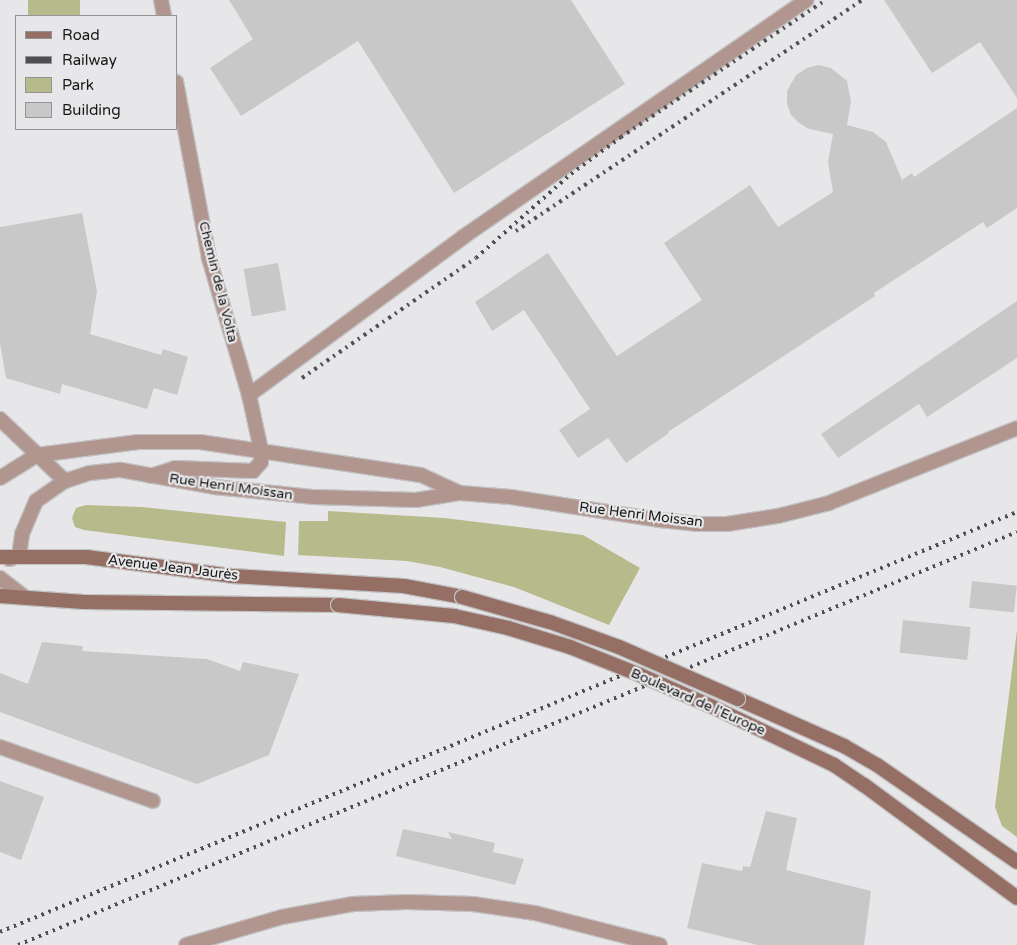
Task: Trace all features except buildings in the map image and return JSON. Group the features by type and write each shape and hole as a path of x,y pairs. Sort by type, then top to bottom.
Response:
{"main road":[{"name":"Avenue Jean Jaurès","path":"0,557 86,557 232,576 346,582"},
{"name":"Boulevard de l'Europe","path":"346,582 404,586 462,597 550,622 620,647 844,746 877,765 1017,862"},
{"name":"Avenue Jean Jaurès","path":"0,596 84,602 338,605"},
{"name":"Boulevard de l'Europe","path":"338,605 454,616 508,628 578,651 640,675 713,707 834,765 1017,898"}],"street":[{"path":"161,0 164,15"},
{"path":"248,395 463,237 806,0"},
{"name":"Chemin de la Volta","path":"178,93 209,258 248,395 261,450"},
{"path":"0,419 65,481"},
{"name":"Rue Henri Moissan","path":"20,556 22,534 36,502 65,481 90,473 121,470 215,487 314,497 416,500 460,493 511,497 660,520 696,524 727,524 778,516 829,503 1017,428"},
{"name":"Rue Henri Moissan","path":"0,478 37,456 138,442 200,442 421,475 460,493"},
{"name":"Rue Henri Moissan","path":"151,476 174,468 253,471 261,462 261,450"},
{"path":"0,562 20,556"},
{"path":"0,578 24,597"},
{"path":"0,746 153,801"},
{"path":"186,945 282,917 353,904 435,902 497,907 535,913 660,945"}],"green space":[{"path":"28,0 80,0 80,15 28,15"},
{"path":"86,505 142,507 286,522 284,556 84,530 75,527 72,518 76,508"},
{"path":"328,511 444,518 583,535 640,568 609,625 514,587 440,567 407,561 298,555 299,521 328,521"},
{"path":"1017,630 1017,837 1002,826 995,807"}],"railway":[{"path":"302,378 476,258 571,174 621,137 826,0"},
{"path":"516,231 862,0"},
{"path":"0,932 1017,512"},
{"path":"18,945 1017,532"}]}
